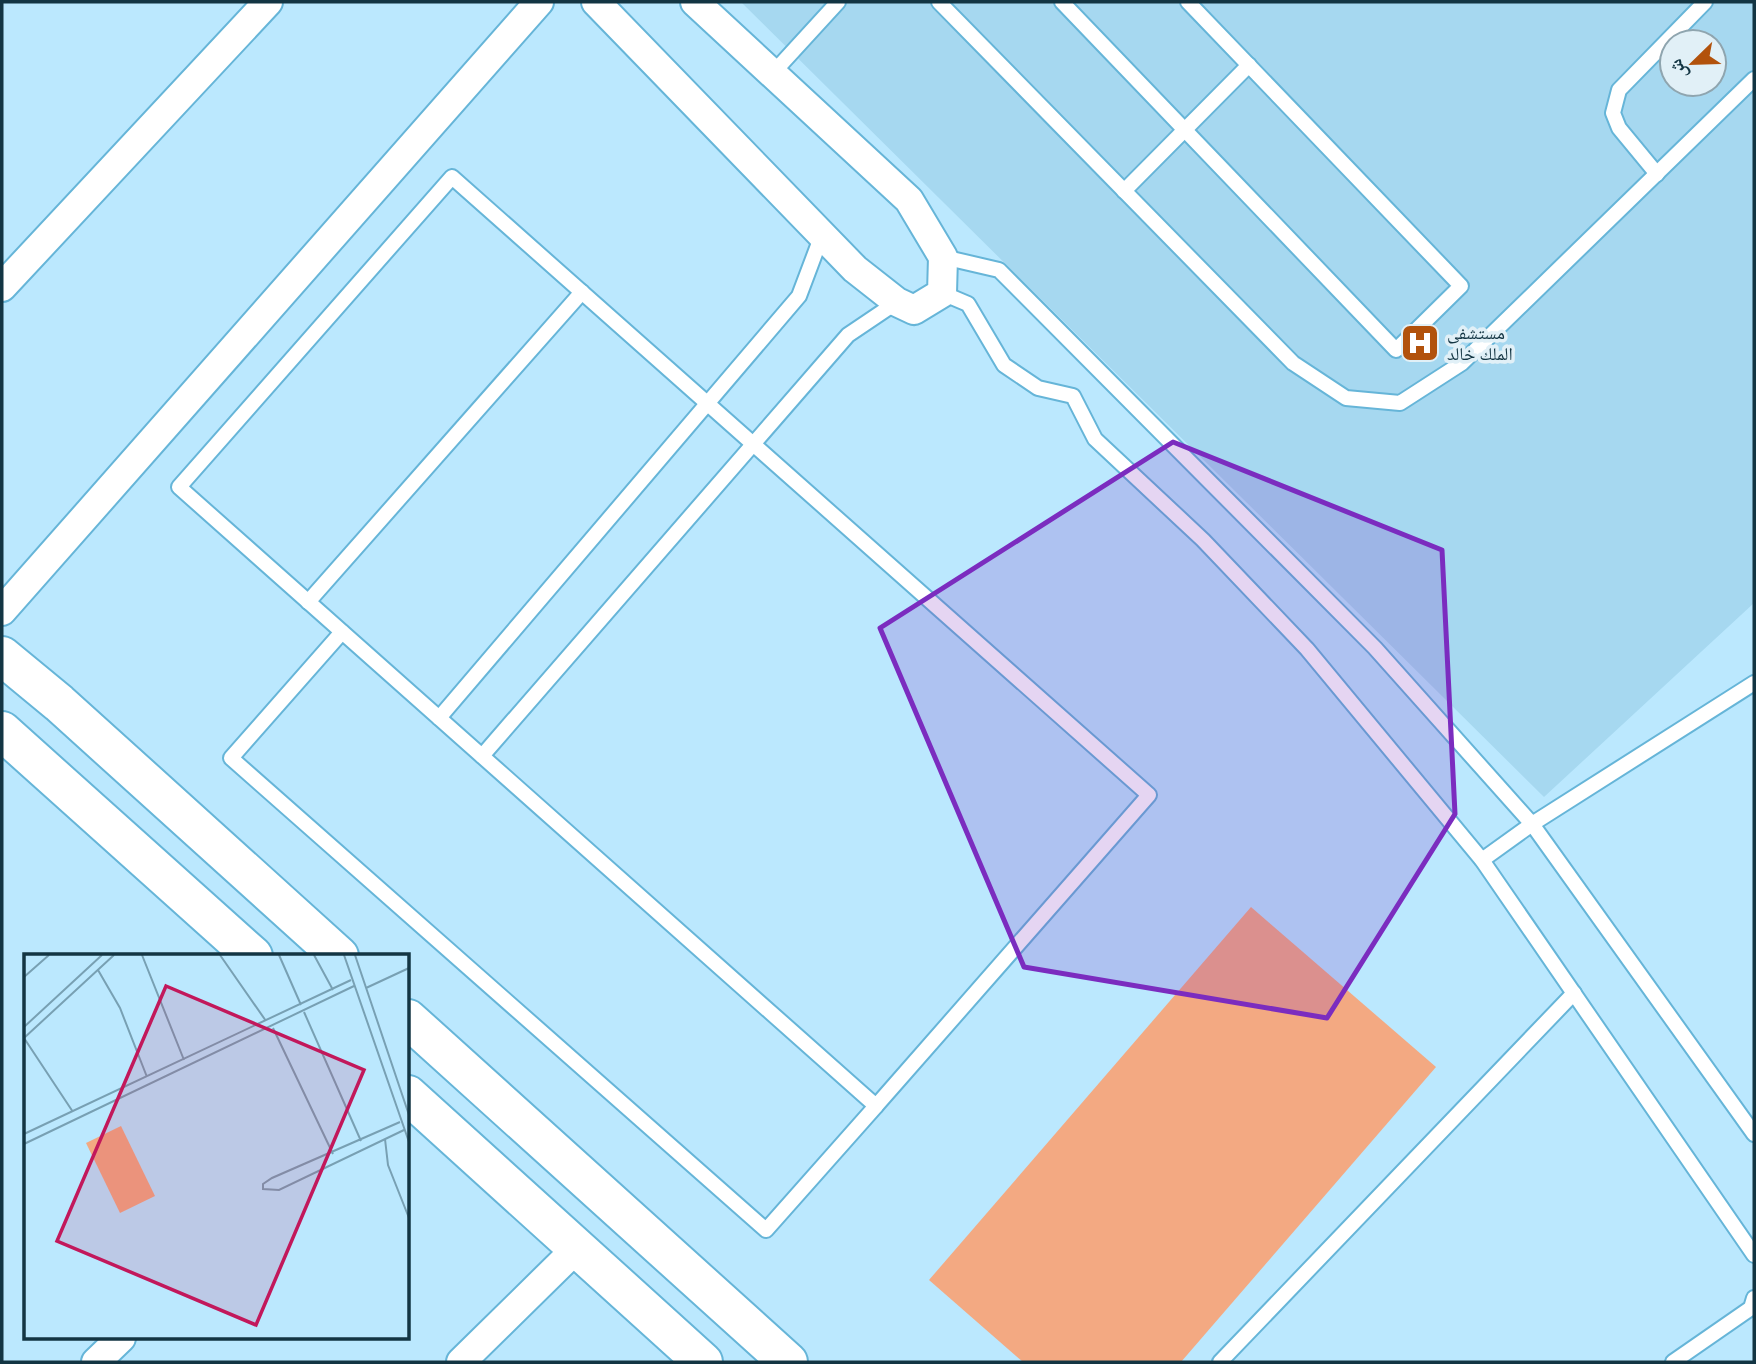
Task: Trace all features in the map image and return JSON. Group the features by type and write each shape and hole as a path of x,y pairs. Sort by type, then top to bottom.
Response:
{"street":[{"path":"2,287 268,2"},
{"path":"2,611 539,2"},
{"path":"596,2 855,269 897,302 914,310 942,293 943,257 909,200 695,2"},
{"path":"2,656 59,703 337,954"},
{"path":"2,731 251,954"},
{"path":"410,1021 788,1362"},
{"path":"410,1098 703,1362"},
{"path":"461,1362 577,1248"},
{"path":"96,1362 119,1340"}],"lane":[{"path":"773,73 838,2"},
{"path":"939,2 1293,363 1346,398 1400,403 1462,363 1754,79"},
{"path":"1062,2 1396,350 1461,286 1188,2"},
{"path":"1657,174 1619,128 1613,113 1619,90 1705,2"},
{"path":"1124,191 1249,65"},
{"path":"342,632 231,758 766,1230 876,1105 1149,794 452,177 179,487 876,1105"},
{"path":"439,718 799,296 822,234"},
{"path":"943,257 999,270 1375,648 1532,824 1754,1134"},
{"path":"308,602 582,292"},
{"path":"942,293 968,304 1004,365 1038,388 1073,396 1096,439 1203,540 1307,649 1482,860 1754,1255"},
{"path":"482,756 848,335 897,302"},
{"path":"1482,860 1532,824 1754,683"},
{"path":"1220,1362 1574,993"},
{"path":"1673,1362 1751,1308 1754,1298"}],"highlighted area":[{"path":"1173,442 1442,550 1455,814 1327,1018 1024,967 880,628"}],"shaded area":[{"name":"مستشفى الملك خالد","path":"741,2 1754,2 1754,603 1544,797"},
{"path":"1251,907 1436,1067 1181,1362 1023,1362 929,1280"}],"place":[{"name":"مستشفى الملك خالد","path":"1420,343"}]}
